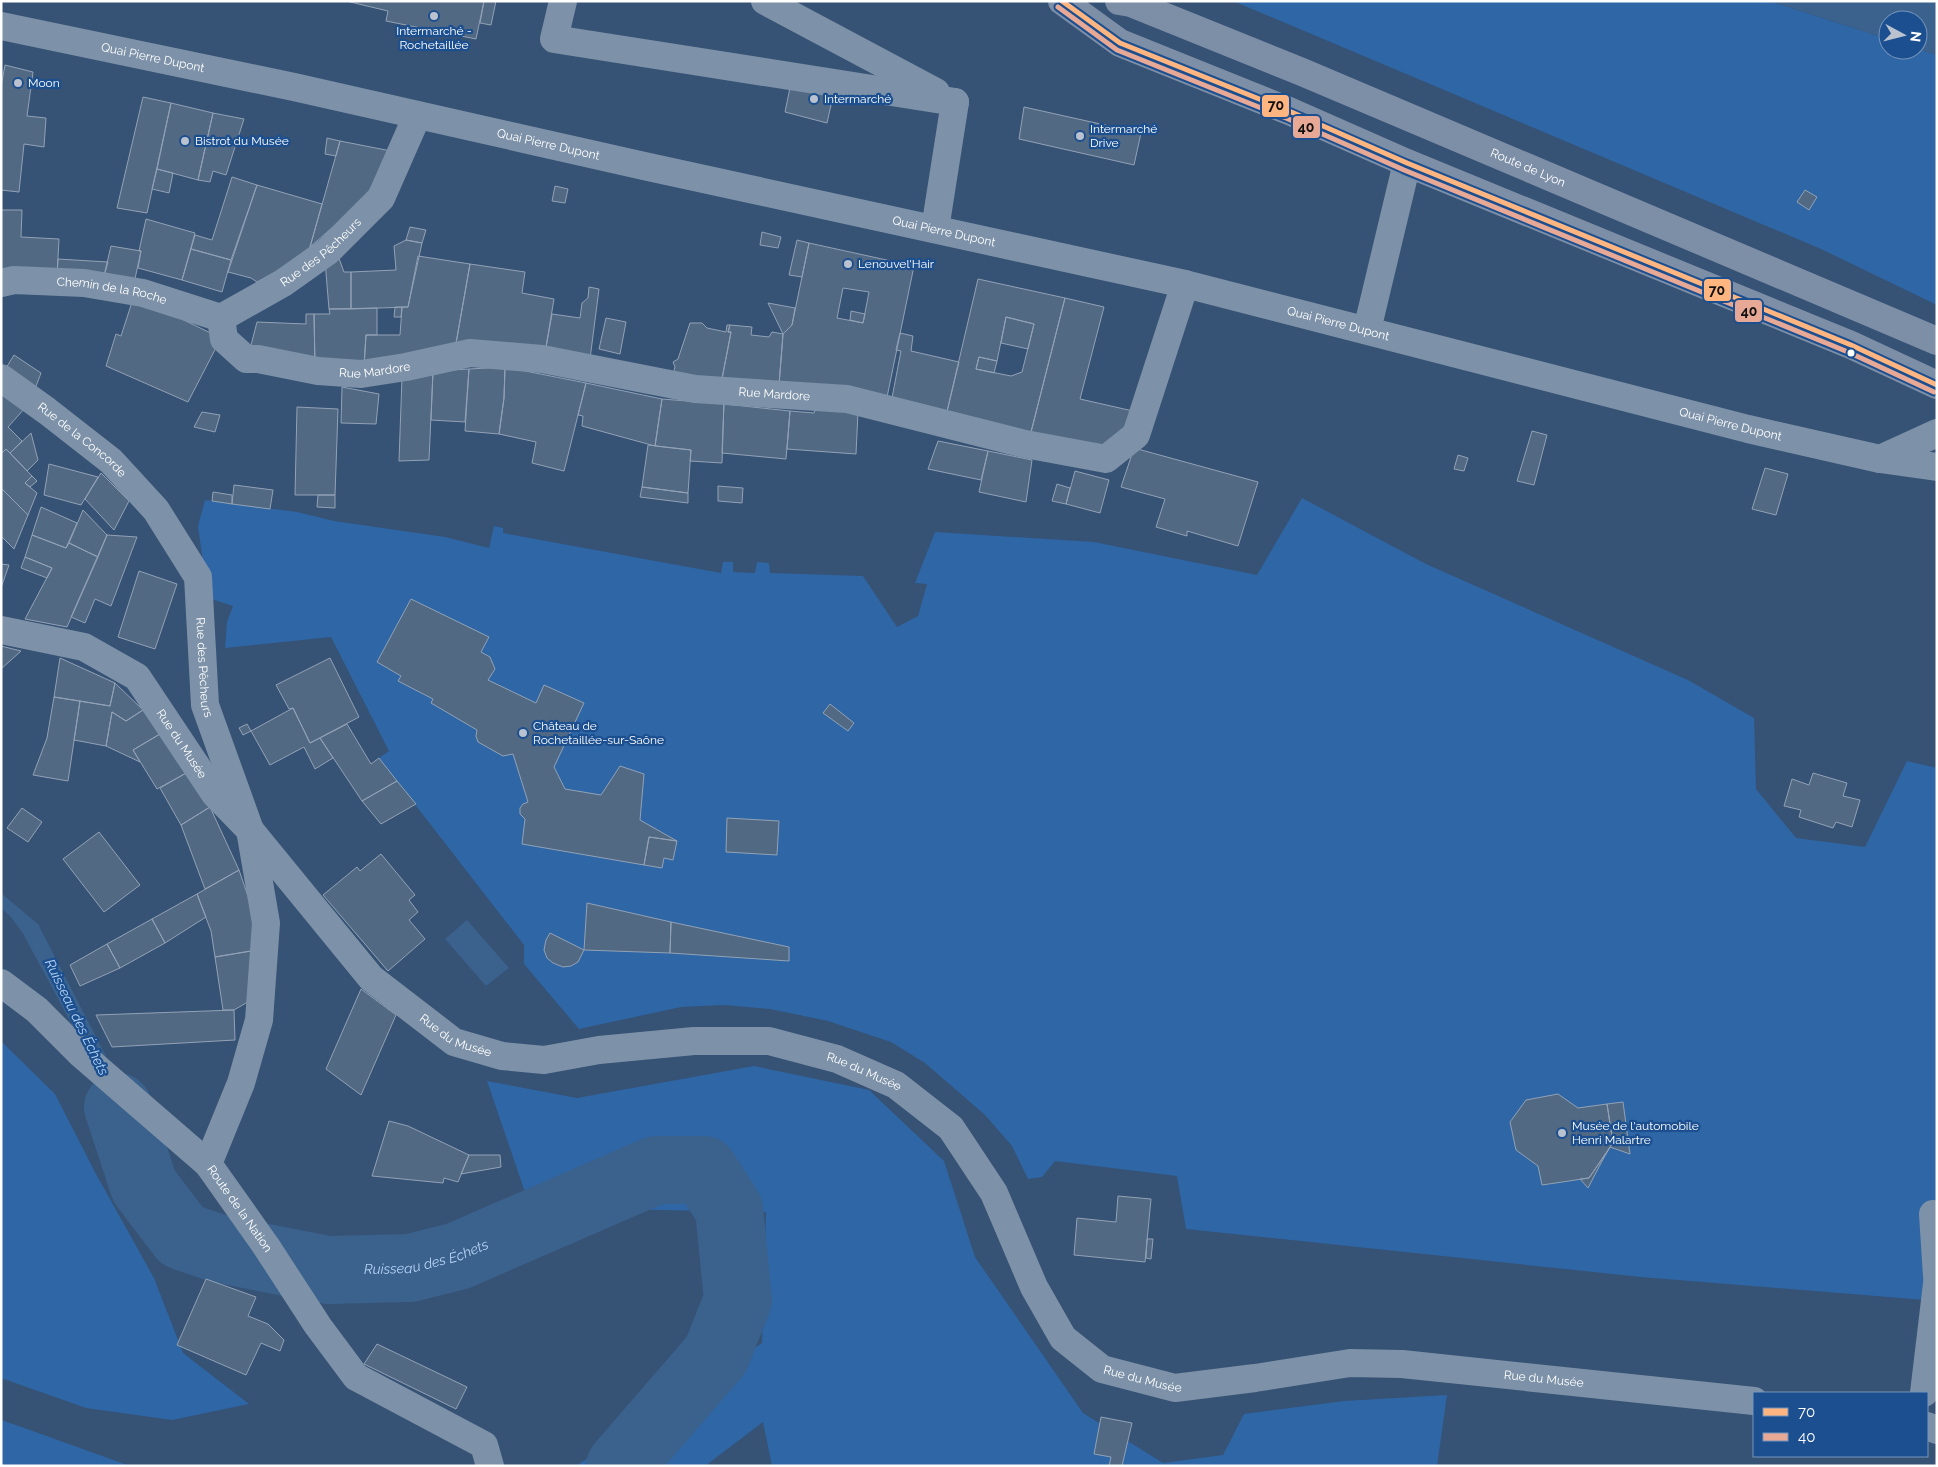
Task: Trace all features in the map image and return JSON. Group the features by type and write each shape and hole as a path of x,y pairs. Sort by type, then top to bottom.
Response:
{"main road":[{"path":"1062,1 1120,43 1289,111 1407,163 1851,345 1937,385"},
{"name":"Route de Lyon","path":"1119,1 1132,4 1302,72 1937,341"}],"street":[{"path":"563,1 554,39 955,102"},
{"path":"765,1 955,102"},
{"name":"Quai Pierre Dupont","path":"1,26 285,85 417,116 1185,284 1748,429 1880,459 1937,466"},
{"path":"935,229 955,102"},
{"name":"Rue des Pêcheurs","path":"221,318 283,284 328,252 381,198 417,116"},
{"path":"1366,330 1407,163"},
{"name":"Chemin de la Roche","path":"1,283 14,280 84,283 144,293 221,318"},
{"name":"Rue Mardore","path":"221,318 224,339 246,359 258,359 318,371 361,374 406,367 470,353 542,359 695,389 847,400 1025,444 1106,459 1136,434 1185,284"},
{"name":"Rue de la Concorde","path":"1,378 112,461 156,510"},
{"path":"1880,459 1937,433"},
{"name":"Rue des Pêcheurs","path":"156,510 198,577 205,705 250,830"},
{"name":"Rue du Musée","path":"1,630 84,647 137,677 215,794 250,830 371,978 454,1042 502,1056 544,1060 599,1050 694,1041 769,1041 837,1059 896,1085 951,1128 994,1193 1034,1287 1063,1338 1102,1369 1176,1388 1350,1363 1402,1364 1753,1401"},
{"name":"Route de la Nation","path":"250,830 266,923 259,1020 241,1083 208,1164 266,1246 318,1326 356,1377 484,1445 490,1466"},
{"path":"1,983 36,1010 82,1054 208,1164"},
{"path":"1933,1214 1937,1276"},
{"path":"1924,1392 1937,1284"}],"shaded area":[{"path":"1233,1 1769,1 1878,36 1878,60 1928,60 1928,52 1937,55 1937,305 1821,249"},
{"path":"1302,498 1426,564 1688,680 1754,718 1756,789 1796,838 1865,847 1907,761 1937,768 1937,1301 1641,1277 1186,1229 1177,1176 1055,1161 1042,1177 1028,1179 1012,1146 985,1115 925,1063 891,1042 828,1021 770,1009 724,1005 681,1007 579,1029 524,964 524,945 379,758 389,751 331,637 225,648 227,622 233,606 208,598 198,526 205,500 297,512 334,521 445,537 489,548 494,526 503,528 503,533 721,573 723,562 733,562 733,572 755,573 757,562 769,563 770,573 863,576 897,627 918,616 927,584 915,583 935,532 1094,542 1257,575"},
{"path":"1,1041 55,1094 96,1174 154,1278 183,1353 249,1404 172,1420 86,1408 1,1378"},
{"path":"754,1066 869,1090 944,1161 975,1257 1083,1413 1163,1463 1223,1455 1244,1414 1344,1401 1447,1395 1437,1466 772,1466 763,1422 705,1466 576,1466 762,1343 766,1212 610,1209 527,1198 487,1081 577,1098"},
{"path":"1,1420 16,1425 130,1466 1,1466"}],"water":[{"path":"1769,1 1937,1 1937,55 1928,52 1928,10 1878,10 1878,36"},
{"path":"1,893 38,924 110,1064 143,1168 159,1196 140,1194 130,1179 112,1125 104,1084 22,932 10,916 1,908"},
{"path":"467,920 509,968 486,986 445,939"},
{"path":"701,1158 727,1164 739,1179 747,1202 756,1246 722,1243 708,1210 697,1196 681,1187 671,1185 647,1186 609,1196 544,1228 506,1225 610,1175 660,1160"},
{"path":"157,1223 199,1226 229,1240 250,1273 193,1255"},
{"path":"448,1247 493,1251 435,1271 309,1280 291,1251 331,1257 370,1259 408,1256"},
{"path":"728,1273 757,1275 753,1326 733,1358 637,1466 595,1466 631,1429 690,1362 722,1311"}],"building":[{"name":"Intermarché - Rochetaillée","path":"346,1 484,1 476,39 386,21 388,11"},
{"path":"484,1 496,1 491,25 480,23"},
{"path":"5,65 33,72 27,116 46,118 44,147 24,144 19,192 1,190 1,87"},
{"path":"792,78 835,87 827,123 785,112"},
{"path":"143,97 171,103 147,213 117,208"},
{"name":"Bistrot du Musée","path":"171,103 213,113 198,180 157,169"},
{"name":"Intermarché Drive","path":"1024,107 1141,133 1134,165 1019,139"},
{"path":"213,113 244,119 226,175 213,171 210,182 198,180"},
{"path":"327,138 340,141 336,156 325,154"},
{"path":"340,141 391,151 364,200 310,247"},
{"path":"157,169 173,173 169,193 152,189"},
{"path":"232,177 257,185 231,260 191,249 195,235 212,240"},
{"path":"257,185 322,204 310,247 317,249 257,282 251,278 228,272"},
{"path":"555,186 568,189 565,203 552,201"},
{"path":"1805,190 1817,197 1809,210 1797,202"},
{"path":"1,210 22,210 21,237 59,239 57,276 1,274"},
{"path":"146,219 195,233 182,280 138,268 141,251 139,251"},
{"path":"410,227 426,230 422,243 406,240"},
{"path":"762,232 781,237 778,248 760,245"},
{"path":"406,240 422,243 408,307 351,309 351,272 396,270 394,246"},
{"path":"797,240 809,243 802,277 789,275"},
{"path":"809,243 914,266 886,402 779,385 783,334 792,325","holes":["843,288 869,292 863,323 837,318"]},
{"path":"111,246 141,251 133,288 103,280"},
{"path":"191,249 231,260 222,292 182,280"},
{"path":"337,253 344,272 351,272 351,309 329,309 325,261"},
{"path":"418,256 470,264 455,349 364,366 366,335 400,335 402,307 408,307"},
{"path":"58,259 108,262 103,280 57,276"},
{"path":"470,264 525,272 522,293 554,299 545,353 455,349"},
{"path":"978,279 1065,298 1029,440 945,420","holes":["1006,317 1034,324 1022,372 1011,376 976,369 979,357 997,361"]},
{"path":"589,287 599,289 590,359 545,353 552,314 580,318 582,303 588,298"},
{"path":"1065,298 1104,307 1080,399 1133,411 1130,420 1115,438 1095,452 1029,440"},
{"path":"132,302 167,312 221,338 188,402 106,366 116,334 121,336"},
{"path":"768,303 795,308 792,325 783,334"},
{"path":"395,307 402,307 401,317 394,317"},
{"path":"377,308 377,335 366,335 364,366 315,366 314,314 330,314 329,309"},
{"path":"851,311 865,314 863,323 850,320"},
{"path":"306,314 314,314 315,366 250,349 257,322 306,324"},
{"path":"1006,317 1034,324 1028,349 1001,343"},
{"path":"606,318 626,322 620,354 599,349"},
{"path":"690,323 702,323 707,328 726,332 727,325 730,325 728,332 731,332 721,384 672,378 675,367 673,362 678,359"},
{"path":"730,325 752,327 751,335 769,337 772,332 783,334 779,385 721,384 731,332 728,332"},
{"path":"900,333 913,336 911,351 959,362 945,420 891,403 901,351 896,350"},
{"path":"14,355 41,373 35,389 6,368"},
{"path":"979,357 997,361 994,373 976,369"},
{"path":"505,367 504,398 499,434 465,431 469,369"},
{"path":"505,367 586,383 564,471 532,463 536,442 499,434 504,398"},
{"path":"469,369 465,422 431,420 433,371"},
{"path":"433,371 429,460 399,461 402,377"},
{"path":"586,383 662,399 655,446 582,426 583,416 578,415"},
{"path":"342,387 379,394 376,424 341,423"},
{"path":"1,390 25,408 8,427 22,441 10,453 6,449 1,454"},
{"path":"662,399 687,401 724,399 722,463 690,461 691,450 655,446"},
{"path":"724,404 790,411 786,459 722,453"},
{"path":"297,407 338,409 335,495 295,495"},
{"path":"816,407 858,412 856,454 787,449 790,411 814,413"},
{"path":"202,412 220,415 215,432 194,427"},
{"path":"1532,431 1547,435 1534,485 1517,481"},
{"path":"31,433 38,460 27,471 10,453"},
{"path":"938,441 988,451 981,480 928,469"},
{"path":"648,445 691,450 688,493 642,487"},
{"path":"1134,448 1258,482 1238,546 1187,531 1187,536 1156,527 1165,499 1121,487"},
{"path":"6,449 32,476 25,483 37,493 28,515 1,488 1,454"},
{"path":"988,451 1032,460 1026,502 979,492"},
{"path":"1458,455 1468,458 1464,471 1454,469"},
{"path":"49,464 98,477 81,505 44,495"},
{"path":"1765,468 1788,474 1776,515 1752,509"},
{"path":"1075,471 1109,480 1100,513 1066,504"},
{"path":"101,473 129,501 114,530 85,499"},
{"path":"32,476 37,481 30,487 25,483"},
{"path":"1057,484 1070,488 1066,504 1052,501"},
{"path":"234,485 273,490 270,509 232,504"},
{"path":"718,486 743,488 742,503 718,501"},
{"path":"642,487 688,493 688,503 640,497"},
{"path":"1,488 28,515 14,549 1,536"},
{"path":"213,492 232,495 232,504 212,501"},
{"path":"318,495 335,495 335,508 317,507"},
{"path":"41,507 77,523 66,548 32,535"},
{"path":"83,510 107,535 98,557 69,543"},
{"path":"32,535 66,548 69,543 98,557 67,627 25,619 52,568 25,557"},
{"path":"107,535 137,537 111,606 95,599 85,623 71,617"},
{"path":"25,557 52,568 47,578 21,568"},
{"path":"1,564 9,565 1,588"},
{"path":"139,571 177,584 155,649 118,637"},
{"name":"Château de Rochetaillée-sur-Saône","path":"411,599 489,637 481,652 490,657 495,669 488,680 536,703 544,685 584,703 554,767 565,789 601,795 620,766 644,774 640,820 677,841 649,837 644,865 522,844 525,819 520,814 520,808 528,802 513,754 503,756 478,742 477,730 431,703 433,699 398,681 401,676 377,662"},
{"path":"1,646 21,651 1,669"},
{"path":"60,658 115,683 110,706 54,697"},
{"path":"330,658 359,717 310,743 293,708 289,709 276,685"},
{"path":"115,683 143,710 126,721 112,712 106,746 74,740 80,701 110,706"},
{"path":"54,697 80,701 68,781 33,775 47,738"},
{"path":"830,704 854,723 848,731 823,713"},
{"path":"293,708 310,743 320,738 333,758 315,769 304,747 270,765 251,731"},
{"path":"143,710 160,734 133,750 140,762 106,746 112,712 126,721"},
{"path":"247,724 251,731 243,735 239,728"},
{"path":"347,724 371,764 379,758 397,781 362,801 320,738"},
{"path":"160,734 188,772 157,789 133,750"},
{"path":"188,772 210,807 181,825 160,788"},
{"path":"1813,773 1847,783 1843,796 1860,800 1852,827 1836,822 1833,828 1799,817 1801,810 1784,806 1792,779 1809,785"},
{"path":"397,781 416,804 381,824 362,801"},
{"path":"210,807 239,870 205,889 181,825"},
{"path":"22,808 42,822 28,842 7,828"},
{"path":"727,818 779,821 777,855 726,852"},
{"path":"99,832 140,885 104,912 63,859"},
{"path":"649,837 677,841 673,860 664,858 662,868 644,865"},
{"path":"381,854 415,895 409,900 418,912 409,920 425,939 388,971 323,895 357,867 360,871"},
{"path":"239,870 252,908 257,950 215,957 211,931 197,894"},
{"path":"197,894 206,917 165,943 152,919"},
{"path":"587,903 671,922 670,953 584,950"},
{"path":"152,919 165,943 120,968 107,944"},
{"path":"671,922 789,947 789,961 670,953"},
{"path":"550,933 584,950 578,962 571,966 563,967 547,958 544,950"},
{"path":"107,944 120,968 80,986 70,965"},
{"path":"257,950 253,999 234,1010 223,1010 215,957"},
{"path":"361,989 396,1015 361,1095 326,1069"},
{"path":"234,1010 235,1040 112,1047 96,1015"},
{"name":"Musée de l'automobile Henri Malartre","path":"1558,1094 1578,1108 1607,1104 1613,1143 1589,1178 1542,1185 1538,1166 1516,1150 1510,1122 1526,1100"},
{"path":"1623,1102 1630,1154 1610,1147 1613,1143 1607,1104"},
{"path":"389,1121 408,1126 469,1155 458,1182 444,1178 443,1183 372,1176"},
{"path":"1610,1147 1588,1188 1580,1179 1589,1178"},
{"path":"469,1155 500,1155 501,1167 461,1174"},
{"path":"1118,1196 1151,1199 1145,1262 1074,1255 1077,1218 1116,1222"},
{"path":"1147,1239 1153,1239 1151,1259 1146,1258"},
{"path":"206,1279 256,1297 248,1316 268,1324 284,1340 280,1351 261,1343 246,1375 177,1345"},
{"path":"377,1344 467,1387 456,1409 364,1364"},
{"path":"1101,1417 1132,1423 1122,1466 1109,1466 1111,1457 1094,1454"}],"waterway":[{"name":"Ruisseau des Échets","path":"118,1107 144,1186 182,1236 220,1249 328,1270 410,1268 458,1256 656,1170 704,1170 729,1209 738,1300 716,1355 620,1466"}],"transit line":[{"name":"70","path":"1062,1 1120,43 1289,111 1407,163 1851,345 1937,385"},
{"name":"40","path":"1058,7 1117,50 1286,118 1404,170 1848,352 1934,392"}],"place":[{"name":"Intermarché - Rochetaillée","path":"434,16"},
{"name":"Moon","path":"18,83"},
{"name":"Intermarché","path":"814,99"},
{"name":"Intermarché Drive","path":"1080,136"},
{"name":"Bistrot du Musée","path":"185,141"},
{"name":"Lenouvel'Hair","path":"848,264"},
{"name":"Château de Rochetaillée-sur-Saône","path":"523,733"},
{"name":"Musée de l'automobile Henri Malartre","path":"1562,1133"}]}
